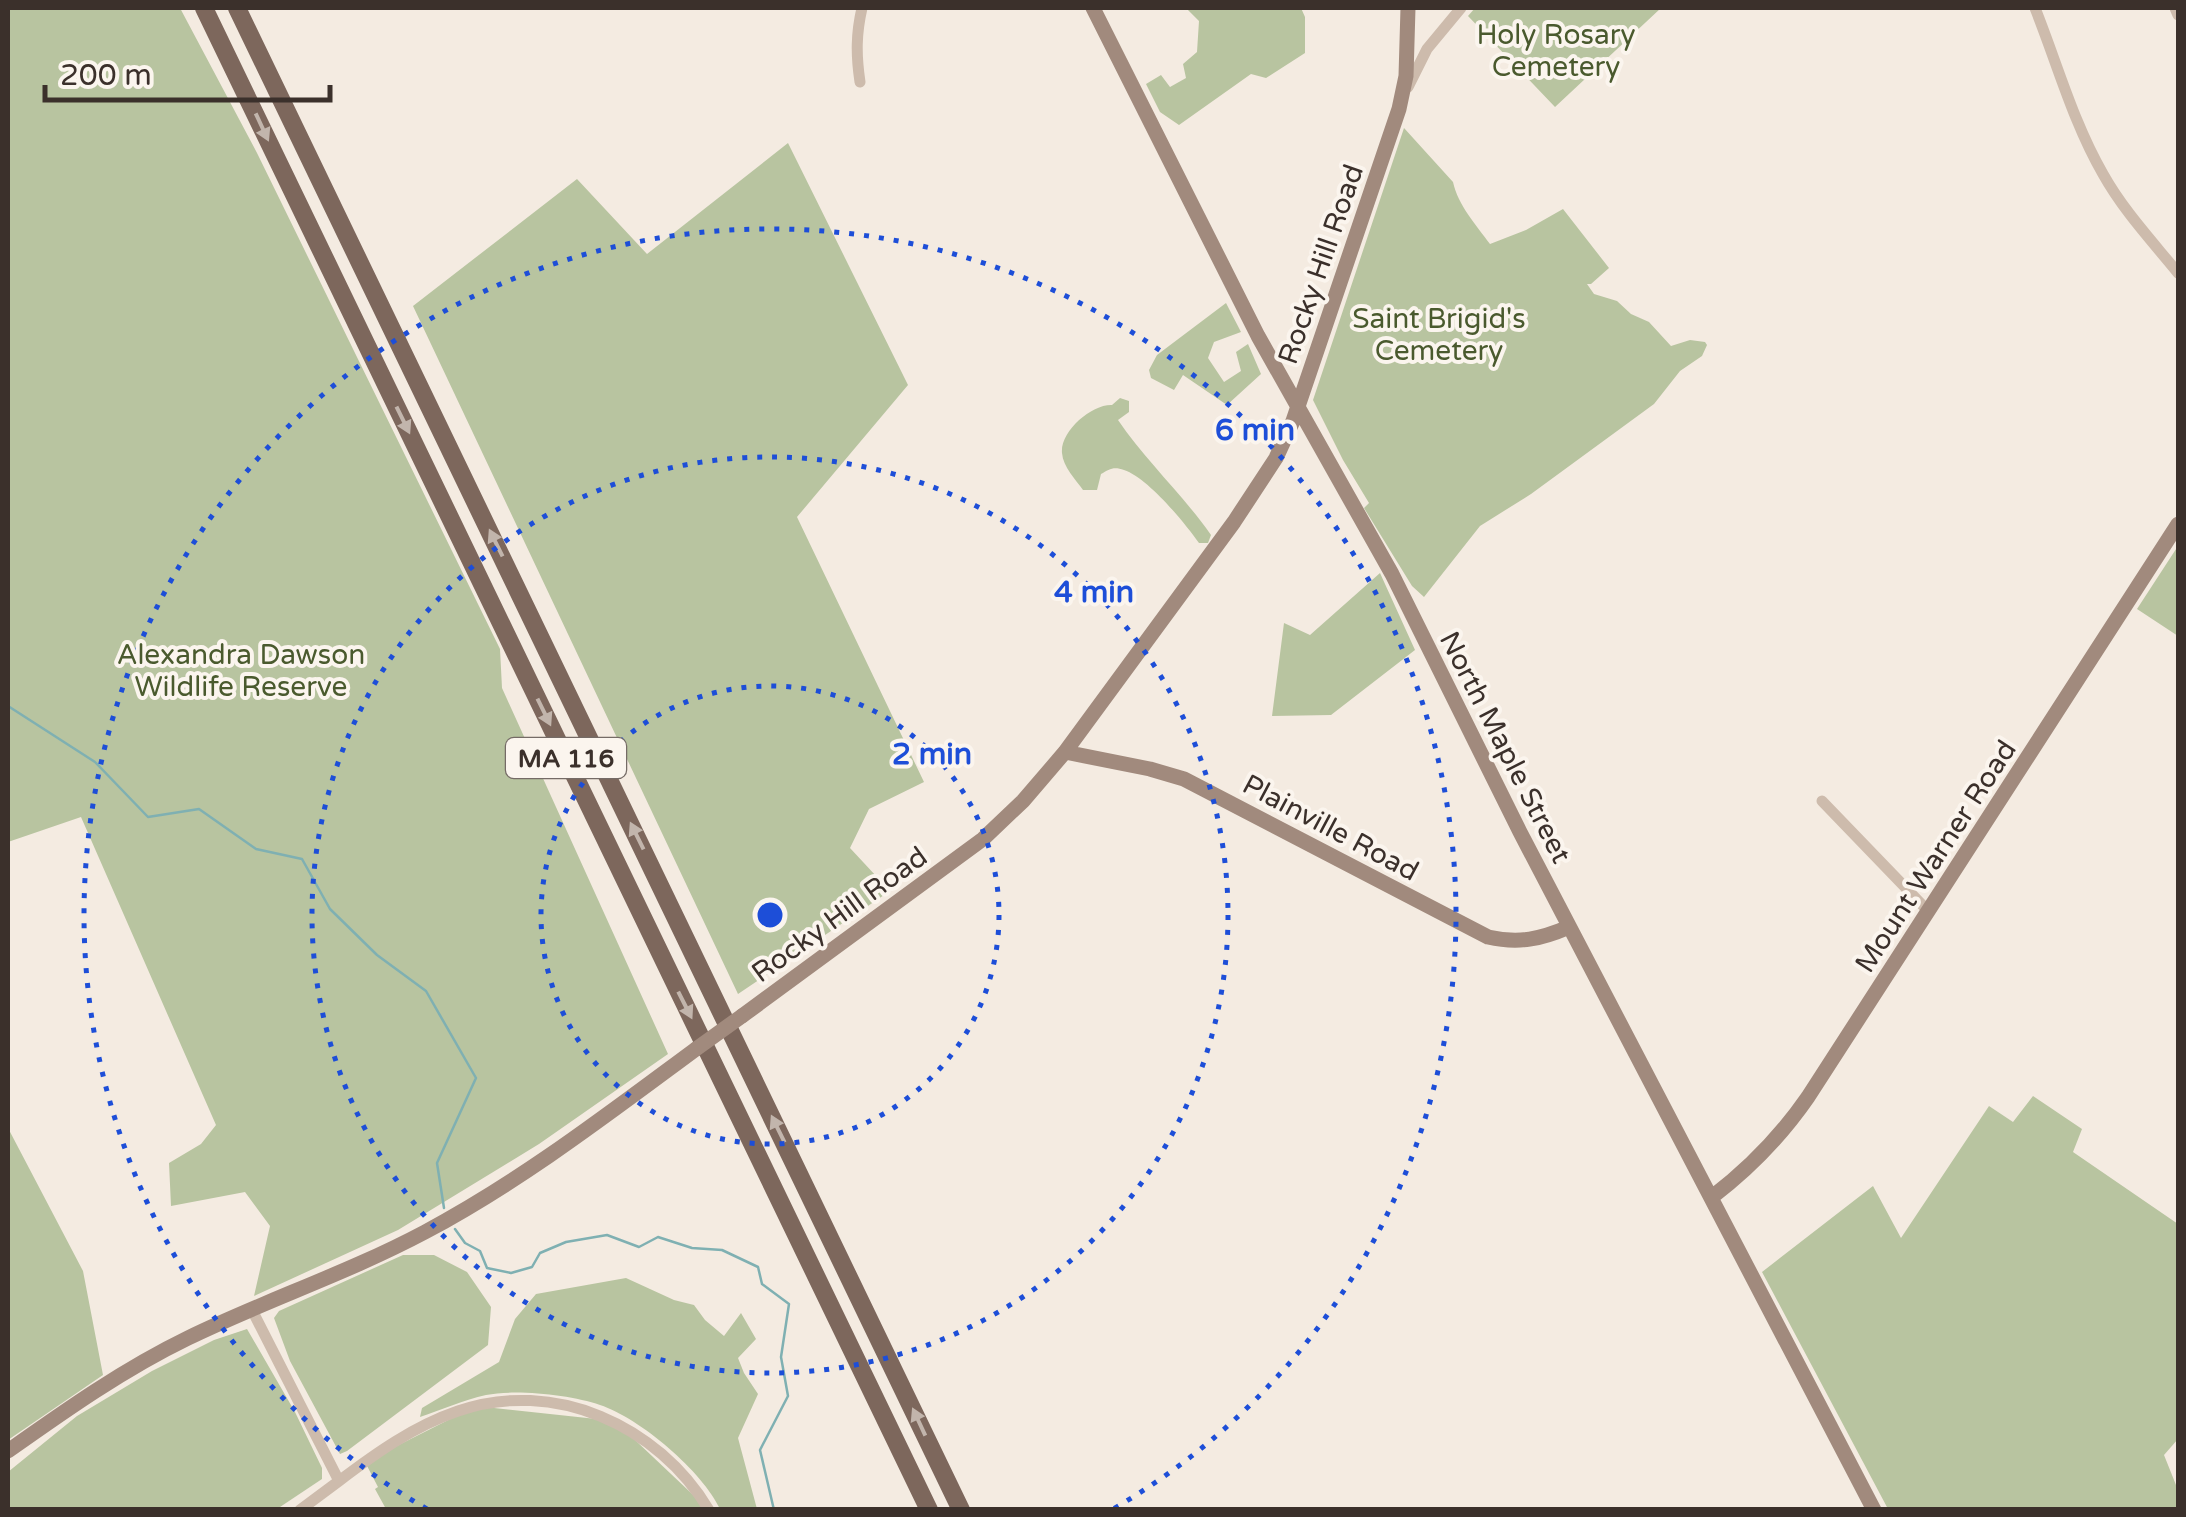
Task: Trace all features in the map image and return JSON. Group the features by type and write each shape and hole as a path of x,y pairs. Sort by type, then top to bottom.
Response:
{"main road":[{"name":"MA 116","path":"204,8 928,1510"},
{"name":"MA 116","path":"237,8 961,1510"},
{"name":"North Maple Street","path":"1093,8 1218,258 1392,574 1496,786 1874,1510"},
{"name":"Rocky Hill Road","path":"8,1451 134,1367 188,1338 373,1258 514,1180 983,839 1022,801 1065,752 1276,458 1298,408 1399,109 1406,76 1408,8"},
{"name":"Mount Warner Road","path":"1712,1196 1754,1162 1826,1072 2178,524"},
{"name":"Plainville Road","path":"1065,752 1184,779 1488,937 1533,940 1570,927"}],"street":[{"path":"860,82 856,34 862,8"},
{"path":"1399,109 1424,55 1461,8"},
{"path":"2035,8 2079,124 2103,174 2178,273"},
{"path":"2175,8 2178,16"},
{"path":"1822,800 1929,912"},
{"path":"252,1310 339,1481"},
{"path":"300,1510 406,1434 457,1411 494,1403 546,1403 584,1409 630,1430 676,1468 709,1510"}],"green space":[{"name":"Alexandra Dawson Wildlife Reserve","path":"8,8 180,8 257,153 500,649 502,688 668,1054 539,1144 398,1230 254,1296 270,1226 245,1192 171,1206 169,1163 201,1144 216,1125 81,817 8,842"},
{"path":"1186,8 1301,8 1305,17 1305,53 1266,78 1251,74 1179,125 1160,112 1146,84 1161,75 1170,87 1186,78 1183,64 1197,52 1199,21"},
{"name":"Holy Rosary Cemetery","path":"1475,8 1661,8 1555,107 1468,16"},
{"name":"Saint Brigid's Cemetery","path":"1404,128 1453,182 1463,207 1490,244 1563,209 1609,268 1587,284 1594,294 1617,301 1631,314 1649,322 1671,346 1690,340 1707,345 1702,356 1680,371 1654,404 1531,494 1480,526 1424,597 1412,586 1364,508 1369,503 1313,400"},
{"path":"788,143 908,385 797,517 924,782 869,809 850,848 890,891 738,994 413,306 577,179 647,254"},
{"path":"1226,303 1241,332 1214,342 1208,358 1224,382 1241,371 1236,352 1248,344 1261,374 1227,405 1183,375 1174,390 1151,378 1149,370 1157,355"},
{"path":"1120,398 1129,401 1129,412 1118,420 1211,535 1208,543 1199,543 1165,502 1133,475 1112,469 1101,474 1097,490 1083,490 1067,468 1063,445 1072,428 1095,409 1112,405"},
{"path":"2178,546 2178,636 2137,609"},
{"path":"1380,573 1415,650 1331,715 1272,716 1284,623 1310,635"},
{"path":"2033,1096 2082,1129 2073,1152 2178,1224 2178,1439 2164,1455 2178,1490 2178,1509 1888,1509 1762,1272 1873,1186 1901,1238 1989,1106 2013,1122"},
{"path":"8,1128 83,1271 103,1375 8,1440"},
{"path":"403,1255 434,1255 467,1272 491,1307 488,1345 340,1454 290,1361 274,1318 279,1311"},
{"path":"626,1278 694,1305 724,1336 741,1313 756,1339 738,1358 758,1394 738,1438 757,1509 720,1509 700,1479 669,1448 616,1412 588,1401 498,1393 420,1417 422,1408 499,1362 515,1319 536,1294"},
{"path":"247,1329 295,1412 322,1468 322,1479 277,1509 8,1509 8,1472 77,1416 152,1371 214,1340"},
{"path":"476,1406 615,1421 708,1509 386,1509 365,1462"}],"waterway":[{"path":"8,706 95,762 148,817 199,809 256,849 302,859 330,909 377,955 426,991 476,1078 437,1163 444,1208"},
{"path":"455,1229 465,1243 480,1251 487,1268 511,1273 532,1267 540,1253 566,1242 607,1235 639,1247 658,1237 692,1248 722,1250 758,1267 762,1284 789,1304 781,1357 788,1396 760,1450 774,1510"}]}
